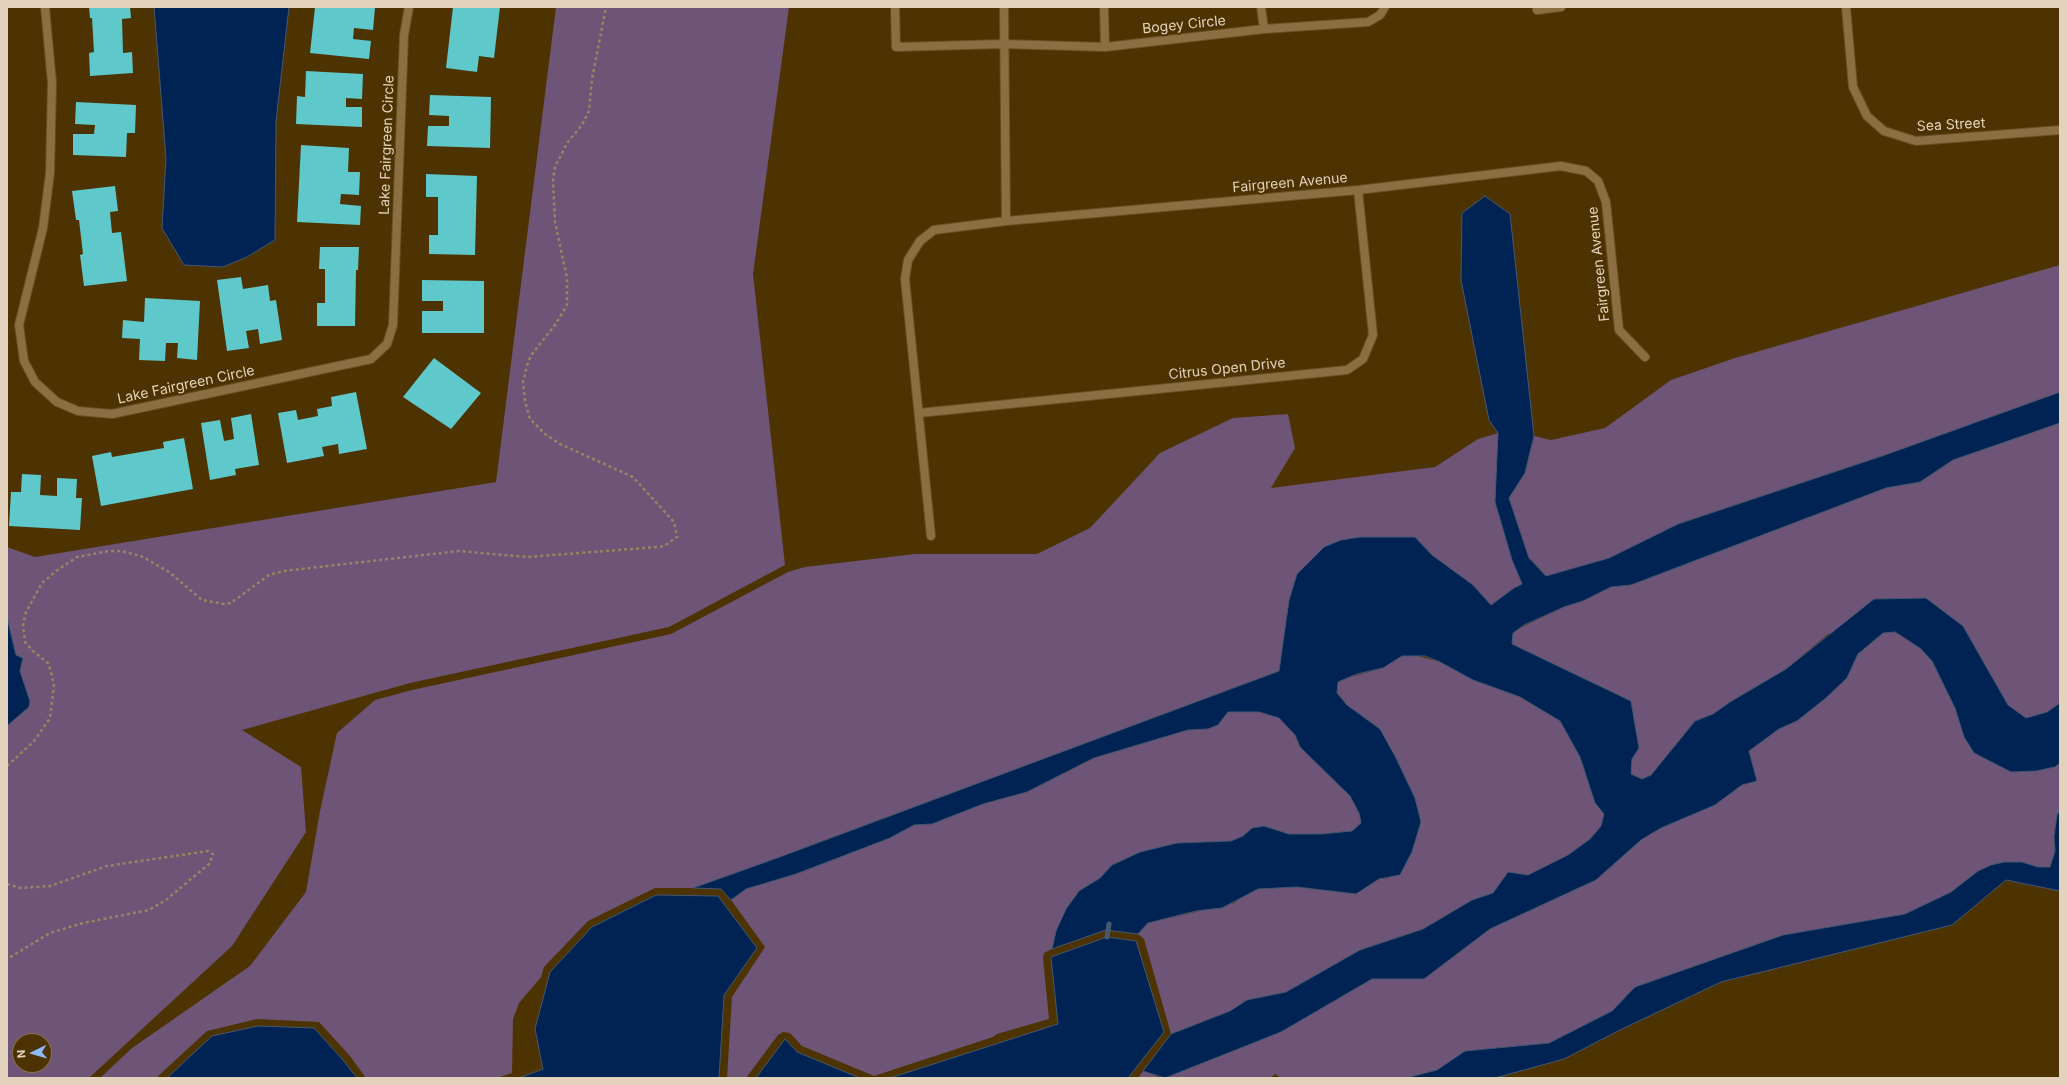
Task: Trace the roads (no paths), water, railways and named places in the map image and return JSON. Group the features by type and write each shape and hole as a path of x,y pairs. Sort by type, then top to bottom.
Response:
{"street":[{"name":"Lake Fairgreen Circle","path":"45,7 52,83 50,172 43,228 19,325 24,361 36,382 57,402 78,412 112,414 371,358 387,344 394,325 404,35 409,7"},
{"name":"Bogey Circle","path":"895,7 896,48 1003,44 1105,47 1264,29 1368,22 1380,15 1385,7"},
{"path":"931,536 905,279 908,260 920,241 934,230 1006,220 1003,44 1004,7"},
{"path":"1104,7 1105,47"},
{"path":"1261,7 1264,29"},
{"path":"1537,7 1537,10 1561,7"},
{"name":"Sea Street","path":"1846,7 1853,87 1867,116 1884,132 1916,141 2060,130"},
{"name":"Fairgreen Avenue","path":"1006,220 1358,190 1561,166 1586,171 1598,181 1606,202 1620,330 1645,357"},
{"name":"Citrus Open Drive","path":"919,413 1347,370 1363,359 1373,335 1358,190"}],"water":[{"path":"154,7 289,7 276,121 275,240 247,257 223,267 184,265 162,228 166,158"},
{"path":"1485,196 1510,214 1534,436 1525,473 1509,498 1529,558 1546,576 1609,558 1678,524 1885,455 2060,392 2060,423 1953,460 1920,482 1886,488 1631,585 1611,587 1583,601 1564,607 1524,625 1513,633 1512,644 1631,701 1639,748 1632,759 1631,774 1642,779 1651,775 1695,721 1713,714 1730,702 1786,669 1874,599 1926,598 1963,626 2008,705 2026,718 2047,712 2060,703 2060,763 2055,767 2036,771 2011,772 1974,753 1964,737 1955,708 1932,661 1921,649 1895,632 1883,633 1858,654 1847,678 1826,698 1797,721 1779,729 1749,751 1757,781 1742,785 1715,805 1661,828 1641,840 1596,880 1490,929 1424,979 1372,979 1281,1032 1165,1078 1143,1071 1171,1034 1230,1011 1247,1000 1286,992 1360,950 1423,929 1472,900 1493,893 1508,872 1528,875 1568,855 1590,839 1601,826 1604,814 1595,803 1580,757 1560,721 1520,697 1473,680 1440,662 1425,656 1402,656 1383,668 1357,674 1338,682 1337,693 1347,705 1380,729 1415,798 1421,822 1412,852 1400,875 1379,879 1356,894 1297,887 1258,889 1222,908 1196,911 1148,923 1138,934 1106,930 1052,949 1056,931 1066,909 1079,891 1100,878 1112,865 1140,852 1177,843 1231,841 1243,836 1252,828 1264,826 1289,834 1321,834 1352,831 1361,823 1359,813 1350,796 1300,747 1295,735 1279,718 1259,712 1228,712 1218,725 1208,729 1188,730 1094,758 1027,792 983,804 932,824 914,825 890,838 796,874 746,889 731,900 721,889 693,888 1279,671 1289,600 1297,574 1324,547 1341,540 1360,537 1415,537 1432,555 1473,585 1491,605 1522,584 1512,560 1495,502 1498,433 1489,420 1461,280 1462,213"},
{"path":"7,617 16,655 23,658 20,671 30,701 29,707 7,726"},
{"path":"2060,810 2060,891 2006,880 1952,925 1721,982 1620,1030 1564,1059 1495,1078 1406,1078 1437,1070 1465,1051 1549,1043 1612,1011 1635,987 1783,935 1905,914 1951,892 1978,871 1991,865 2004,862 2022,862 2038,867 2050,867 2055,851 2054,836 2057,815"},
{"path":"656,895 718,896 757,948 724,995 719,1078 519,1078 543,1069 535,1029 550,972 592,927"},
{"path":"1107,937 1136,941 1164,1032 1128,1078 890,1078 1058,1024 1051,957"},
{"path":"258,1026 314,1028 357,1078 167,1078 212,1036"},
{"path":"785,1039 797,1052 860,1078 756,1078"}],"waterway":[{"path":"1107,937 1109,924"}]}
